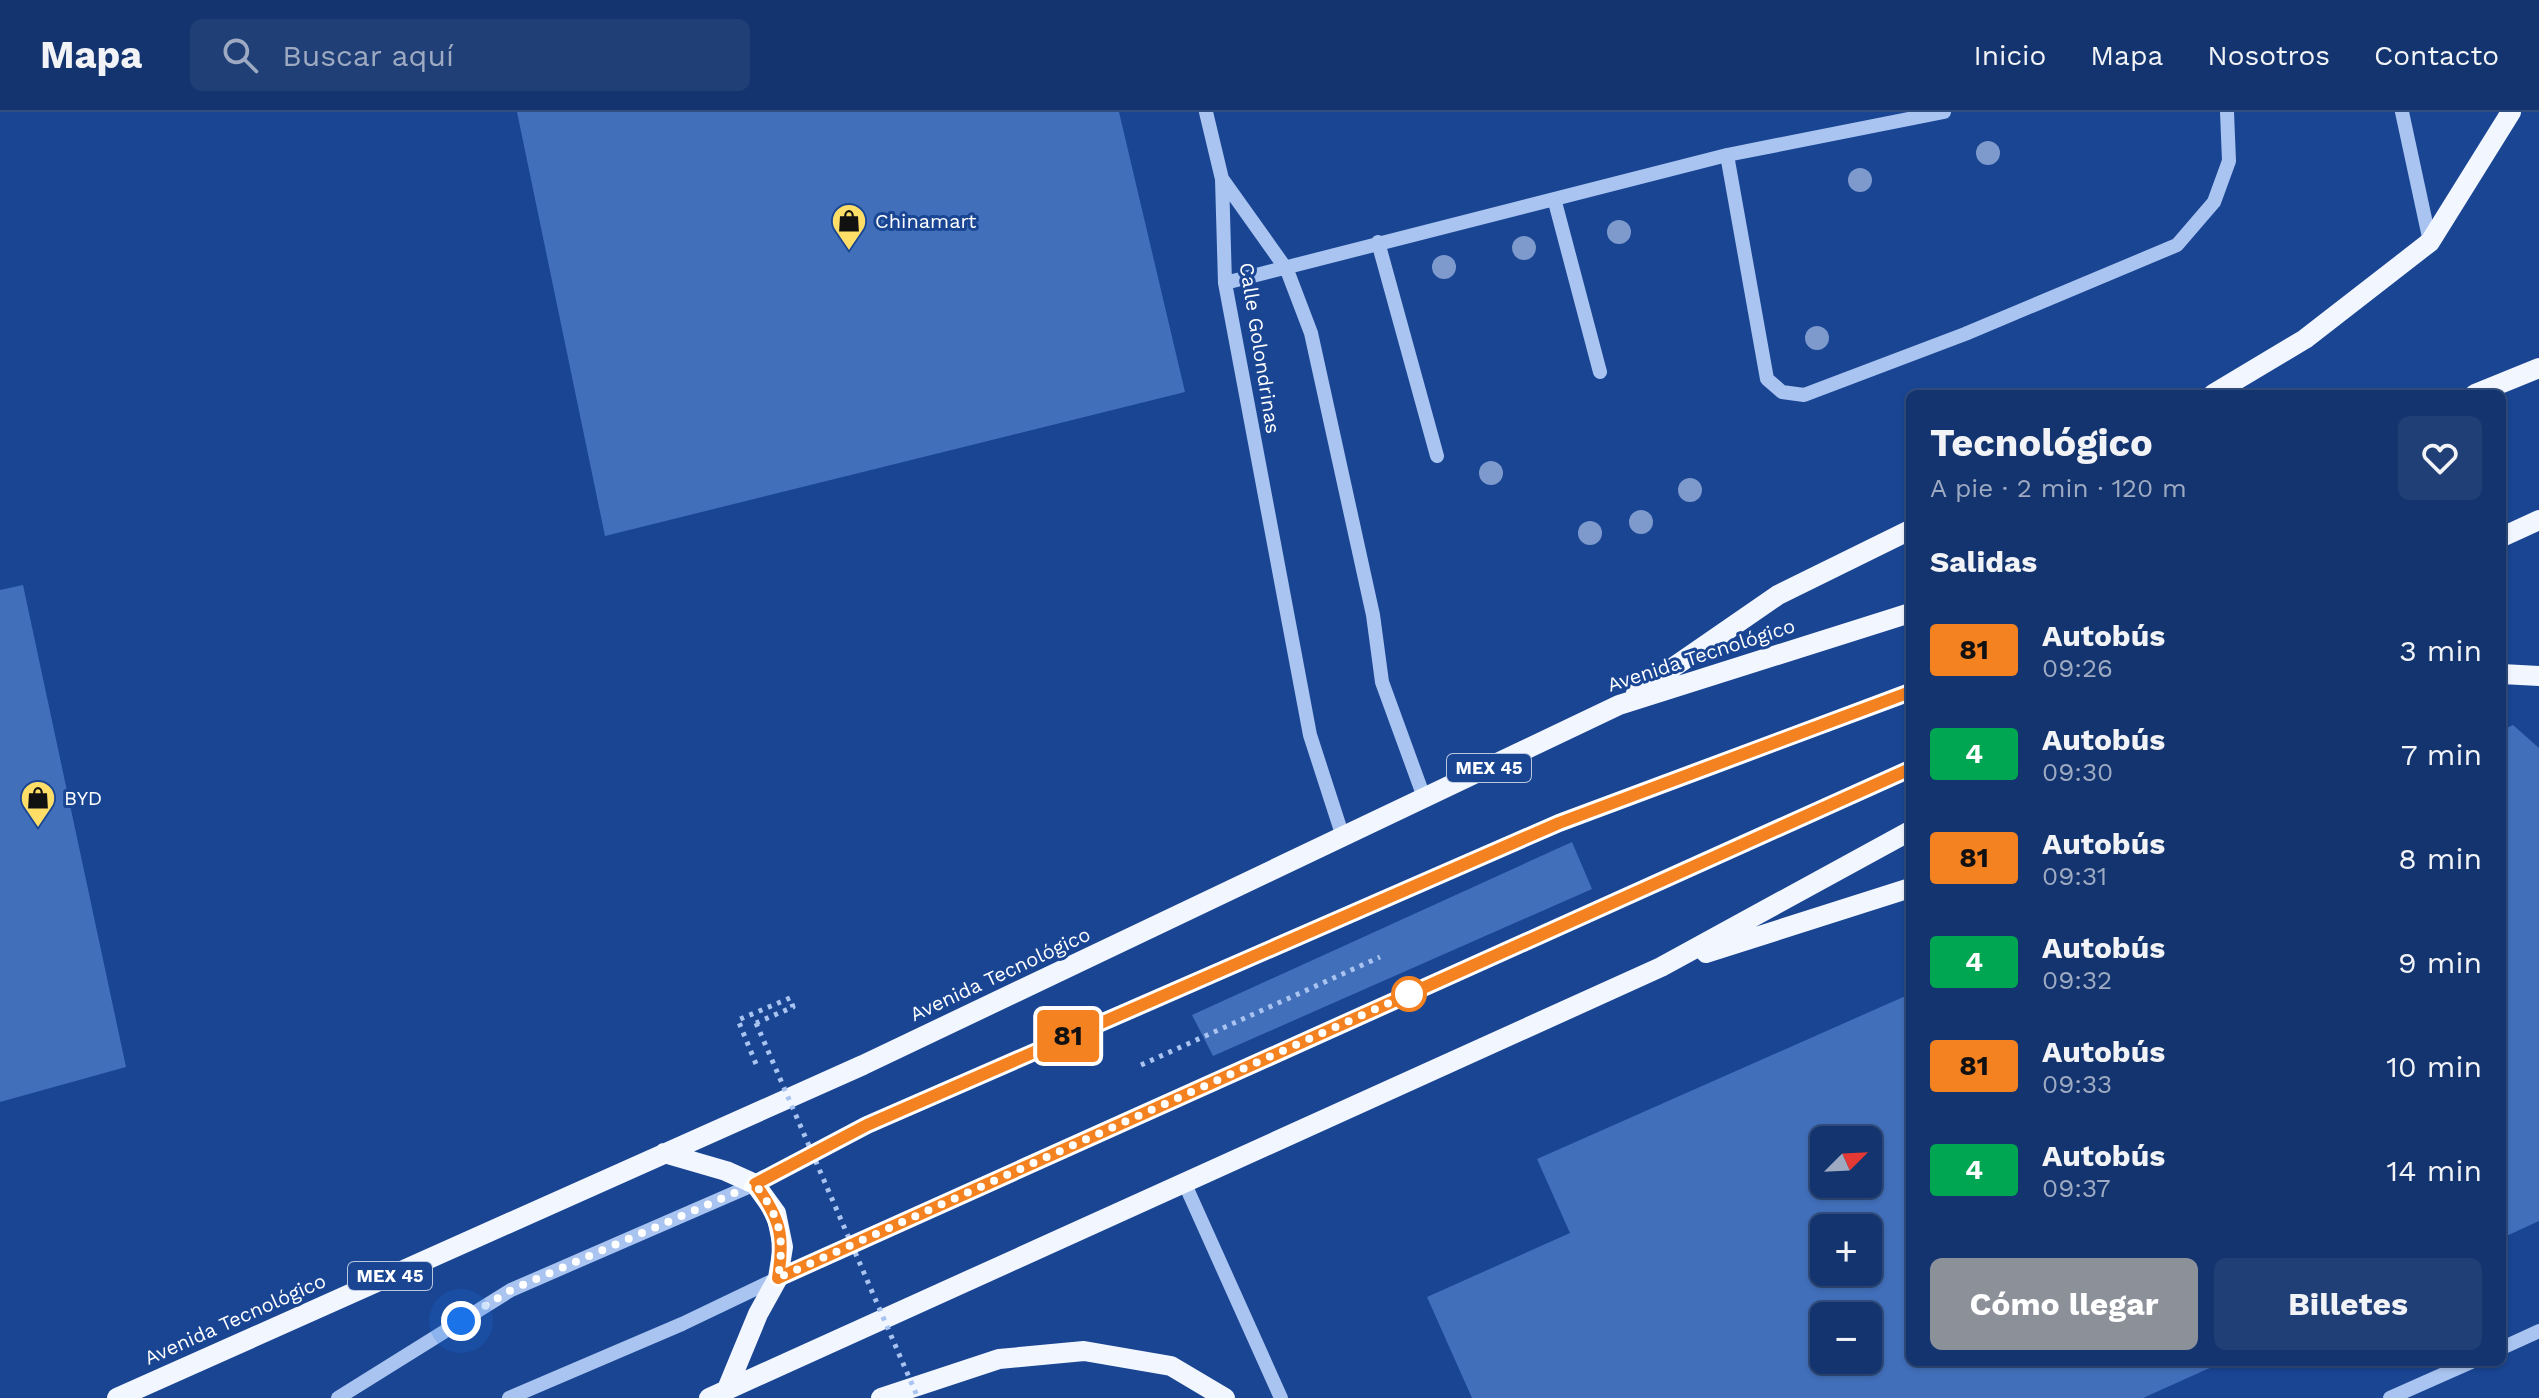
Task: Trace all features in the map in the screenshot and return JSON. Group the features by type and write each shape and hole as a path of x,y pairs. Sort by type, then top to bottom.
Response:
{"main road":[{"path":"2220,390 2305,339 2430,242 2511,112"},
{"path":"2485,390 2539,368"},
{"path":"2506,535 2539,520"},
{"path":"1619,705 1778,595 1906,532"},
{"name":"Avenida Tecnológico","path":"117,1398 891,1052 1619,705 1906,614"},
{"path":"2506,674 2539,676"},
{"path":"718,1394 1661,967 1906,833"},
{"path":"1661,967 1906,889"},
{"path":"664,1153 726,1171 755,1184 776,1213 783,1247 778,1278 718,1394"},
{"path":"881,1398 999,1359 1084,1351 1171,1366 1225,1398"}],"street":[{"path":"1206,112 1222,179"},
{"path":"1225,283 1287,270 1378,242 1555,202 1727,155 1944,112"},
{"path":"1727,155 1767,379 1782,392 1804,395 1965,334 2177,245 2214,202 2229,161 2227,112"},
{"path":"2402,112 2430,242"},
{"name":"Calle Golondrinas","path":"1222,179 1287,270 1311,333 1373,615 1382,682 1425,800"},
{"name":"Calle Golondrinas","path":"1222,179 1225,283 1310,735 1343,837"},
{"path":"1555,202 1600,372"},
{"path":"1378,242 1437,456"},
{"path":"338,1398 511,1290 755,1184 867,1125 1559,823 1906,693"},
{"path":"509,1398 682,1324 1906,771"},
{"path":"1184,1182 1281,1398"},
{"path":"2506,1346 2539,1331"},
{"path":"2390,1398 2462,1366"}],"path":[{"path":"738,1020 790,998 793,1007 756,1023 918,1398"}],"building":[{"name":"Chinamart","path":"517,112 1119,112 1185,392 605,536"},
{"name":"BYD","path":"23,585 126,1067 0,1102 0,590"},
{"path":"2513,725 2539,748 2539,1221 2506,1236 2506,728"},
{"path":"1572,842 1592,889 1213,1056 1192,1015"},
{"path":"1906,996 1906,1366 2214,1366 2143,1398 1472,1398 1427,1297 1570,1233 1537,1159"}],"bus line":[{"name":"81","path":"1906,693 1559,823 867,1125 755,1184 776,1213 783,1247 778,1278 1906,771"}],"place":[{"name":"Chinamart","path":"849,252"},
{"name":"BYD","path":"38,829"}],"route":[{"path":"461,1321 511,1290 755,1184 776,1213 783,1247 778,1278 1420,989 1409,994"}]}
